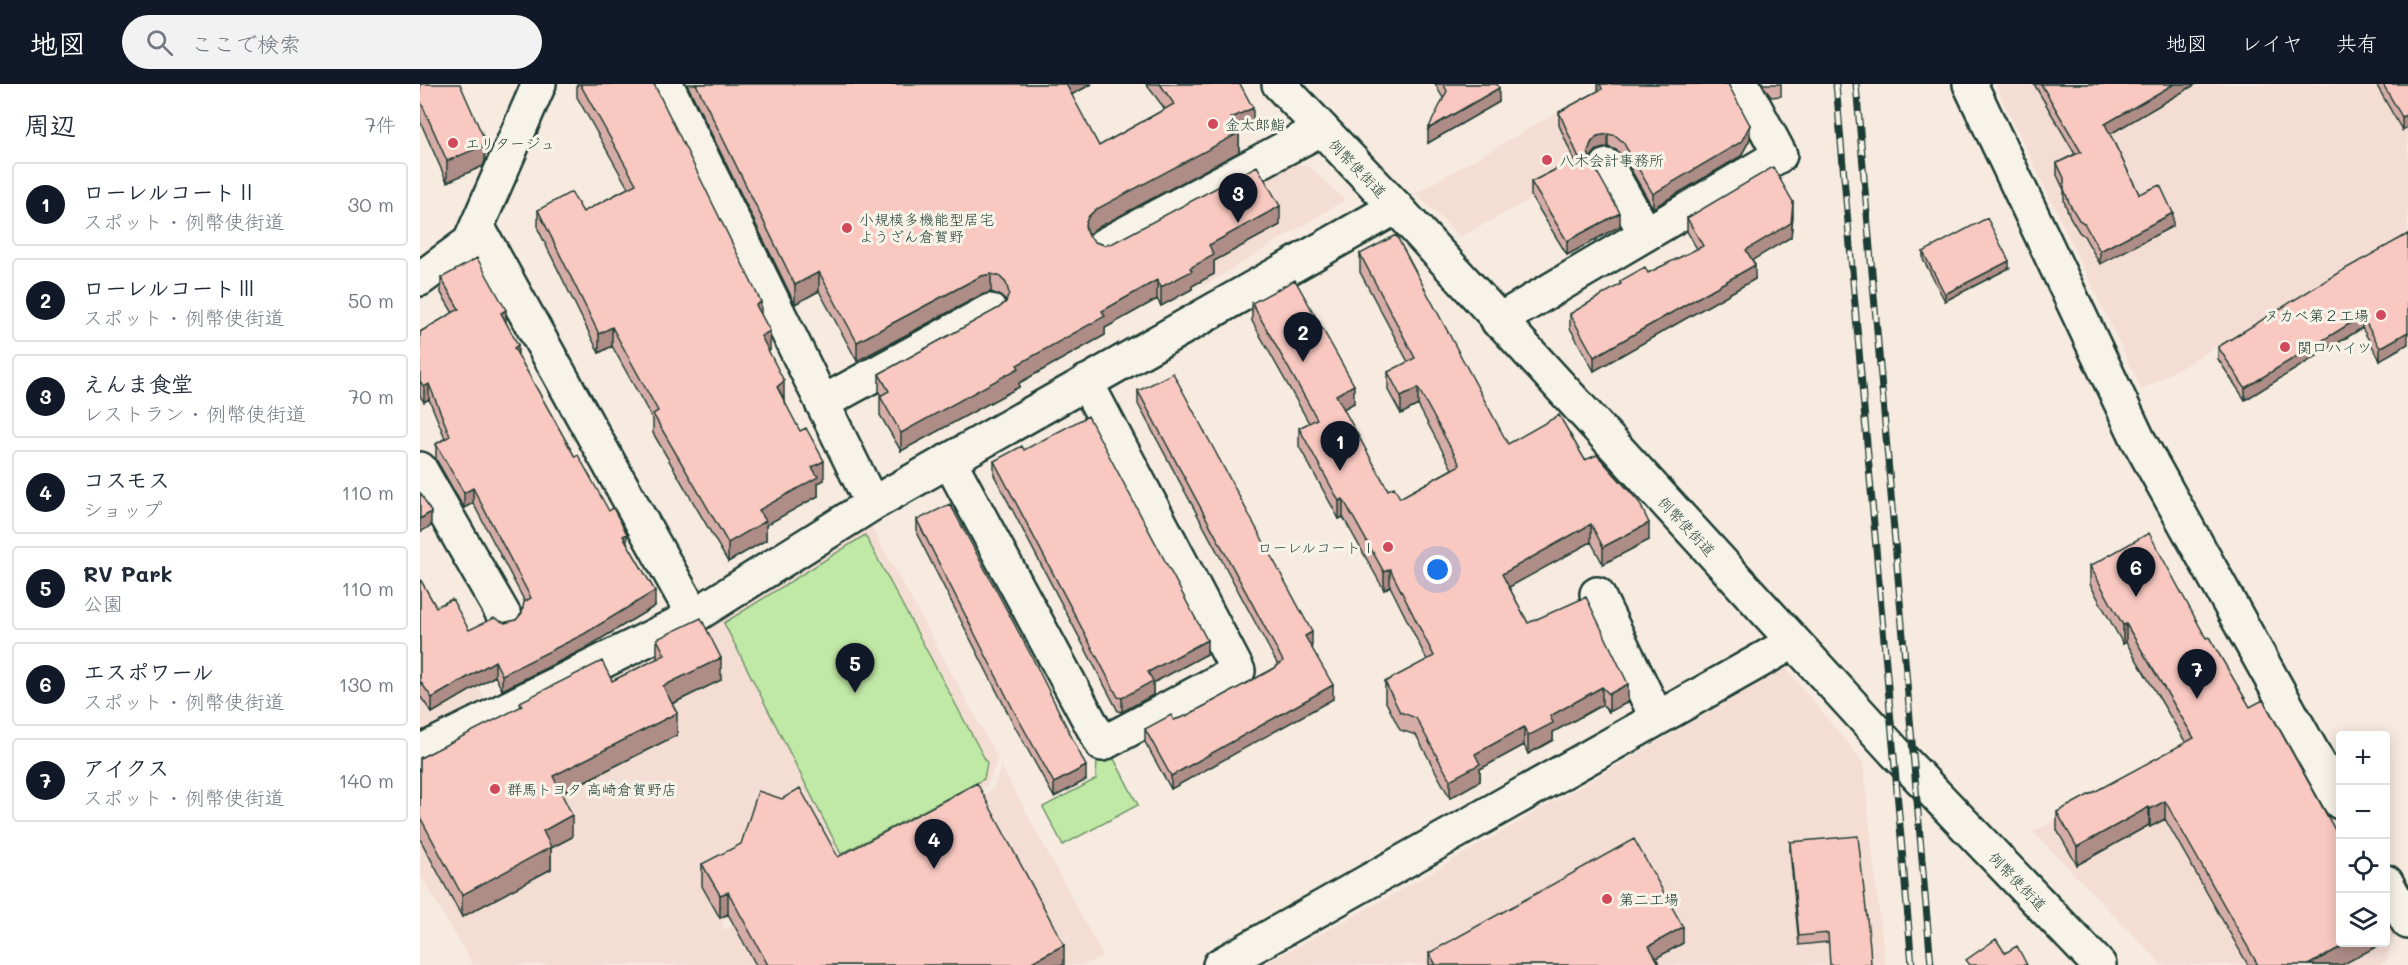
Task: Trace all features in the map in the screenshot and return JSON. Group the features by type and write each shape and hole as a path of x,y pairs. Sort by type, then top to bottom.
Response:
{"street":[{"path":"420,279 470,242 539,84"},
{"path":"666,84 872,504"},
{"name":"例幣使街道","path":"1278,84 1396,207 1893,751 2099,965"},
{"path":"1970,84 2138,439 2336,795"},
{"path":"1498,321 1780,155 1745,89"},
{"path":"1104,245 1321,129"},
{"path":"1607,166 1646,234"},
{"path":"420,752 693,616 872,504 1396,207"},
{"path":"477,226 693,616"},
{"path":"822,403 990,311"},
{"path":"949,460 1102,744 1238,671 1086,382"},
{"path":"420,469 506,619"},
{"path":"1597,594 1657,718"},
{"path":"1220,965 1793,642"},
{"path":"2390,891 2408,922"}],"shaded area":[{"path":"1995,84 2408,84 2408,236 2142,390"},
{"path":"1563,109 1596,165 1460,237 1415,193"},
{"path":"1290,163 1309,166 1345,200 1204,286 1171,223"},
{"path":"869,522 998,758 987,786 722,921 724,930 993,789 1001,765 1103,956 1084,965 473,965 420,875 420,766 721,619"},
{"path":"420,576 484,697 420,733"},
{"path":"1786,668 1863,762 1885,965 1262,965 1385,899"},
{"path":"2269,701 2336,822 2336,947 2390,947 2390,918 2397,931 2386,961 2379,965 2162,965 2033,832"}],"green space":[{"path":"865,535 987,763 984,779 841,854 724,623"},
{"path":"1111,753 1138,805 1063,845 1043,807 1096,779 1097,760"}],"building":[{"name":"エリタージュ","path":"420,84 460,84 485,141 483,146 447,161 420,100"},
{"path":"580,84 654,84 761,302 756,305 770,331 761,336 784,381 777,387 800,431 806,428 824,461 812,467 818,477 759,510 766,521 728,543 653,414 658,411 612,327 599,334 538,210 571,192 583,212 636,184"},
{"path":"696,84 1066,84 1099,146 1174,104 1160,84 1240,84 1253,108 1231,118 1239,133 1095,210 1088,217 1085,225 1087,234 1095,242 1104,245 1113,243 1257,166 1280,206 1209,245 1214,255 1190,268 1192,271 1161,287 1157,280 1102,311 1105,316 1017,365 1019,368 901,433 880,396 889,391 879,374 999,308 1006,302 1009,293 1006,283 999,276 991,274 981,276 857,342 819,272 795,285"},
{"path":"1443,84 1497,84 1499,88 1428,129 1447,91"},
{"path":"1600,84 1728,84 1750,125 1741,142 1653,194 1623,142 1616,136 1608,134 1597,136 1588,152 1620,213 1567,241 1531,182 1579,158 1559,112 1602,89"},
{"path":"2041,84 2174,84 2105,124 2139,194 2160,185 2173,213 2100,251 2084,223 2079,220 2070,205 2064,189 2064,178 2057,163 2081,152"},
{"path":"2383,84 2408,84 2408,114 2402,117"},
{"path":"1773,167 1793,202 1791,223 1746,250 1755,265 1594,357 1570,314 1645,267 1648,273 1703,246 1687,218"},
{"path":"1987,218 2009,261 1945,294 1923,252"},
{"path":"2408,234 2408,332 2380,348 2362,316 2245,388 2218,347 2338,273"},
{"path":"1396,235 1508,444 1559,415 1585,460 1597,455 1639,502 1649,523 1603,547 1591,524 1502,574 1528,623 1586,597 1628,684 1609,694 1602,687 1550,716 1553,723 1528,736 1524,727 1475,754 1480,764 1450,780 1416,718 1400,712 1385,682 1434,656 1390,569 1384,572 1343,499 1339,501 1299,428 1317,419 1252,303 1295,280 1354,385 1336,395 1388,490 1394,487 1400,498 1460,465 1418,388 1401,397 1388,372 1415,358 1360,254"},
{"path":"477,258 506,310 501,313 518,345 514,348 575,457 578,455 609,511 613,508 627,534 623,536 655,591 584,634 502,675 495,661 432,698 420,681 420,579 436,607 452,599 469,630 494,618 505,623 516,620 522,613 524,602 531,598 473,488 464,493 436,444 450,436 429,384 424,387 420,381 420,332 459,309 441,278"},
{"path":"1173,373 1312,632 1305,636 1333,685 1171,776 1145,729 1171,715 1174,720 1186,716 1275,668 1283,661 1138,391"},
{"path":"1088,416 1207,640 1148,672 1153,681 1122,698 1118,697 994,461 1022,446 1024,450"},
{"path":"420,492 431,512 420,519"},
{"path":"950,504 1032,657 1086,766 1054,783 1014,711 917,520"},
{"path":"2149,533 2206,638 2209,637 2250,707 2263,700 2336,832 2336,947 2341,947 2308,965 2258,965 2165,801 2150,809 2149,807 2077,847 2057,812 2194,738 2126,624 2123,625 2090,566"},
{"name":"群馬トヨタ 高崎倉賀野店","path":"701,618 721,658 663,686 677,713 553,776 572,815 543,831 551,847 462,895 420,817 420,758 522,706 520,702 602,661 612,681 665,655 657,639"},
{"path":"977,783 1064,945 1026,965 768,965 728,892 720,895 702,864 741,844 758,791 782,799 800,788 838,857"},
{"path":"1858,836 1871,965 1830,965 1828,933 1799,936 1790,842"},
{"name":"第二工場","path":"1634,839 1683,927 1649,946 1660,965 1436,965 1429,953"},
{"path":"1996,939 2005,953 2017,946 2027,965 1970,965 1966,960"}],"railway":[{"path":"1836,84 1912,965"},
{"path":"1856,84 1931,965"}],"place":[{"name":"金太郎鮨","path":"1213,124"},
{"name":"エリタージュ","path":"453,143"},
{"name":"八木会計事務所","path":"1547,160"},
{"name":"えんま食堂","path":"1238,223"},
{"name":"小規模多機能型居宅 ようざん倉賀野","path":"847,228"},
{"name":"ヌカべ第２工場","path":"2381,315"},
{"name":"関口ハイツ","path":"2285,347"},
{"name":"ローレルコートⅢ","path":"1303,362"},
{"name":"ローレルコートⅡ","path":"1340,471"},
{"name":"ローレルコートⅠ","path":"1388,547"},
{"name":"エスポワール","path":"2136,597"},
{"name":"RV Park","path":"855,693"},
{"name":"アイクス","path":"2197,699"},
{"name":"群馬トヨタ 高崎倉賀野店","path":"495,789"},
{"name":"コスモス","path":"934,869"},
{"name":"第二工場","path":"1607,899"}]}
